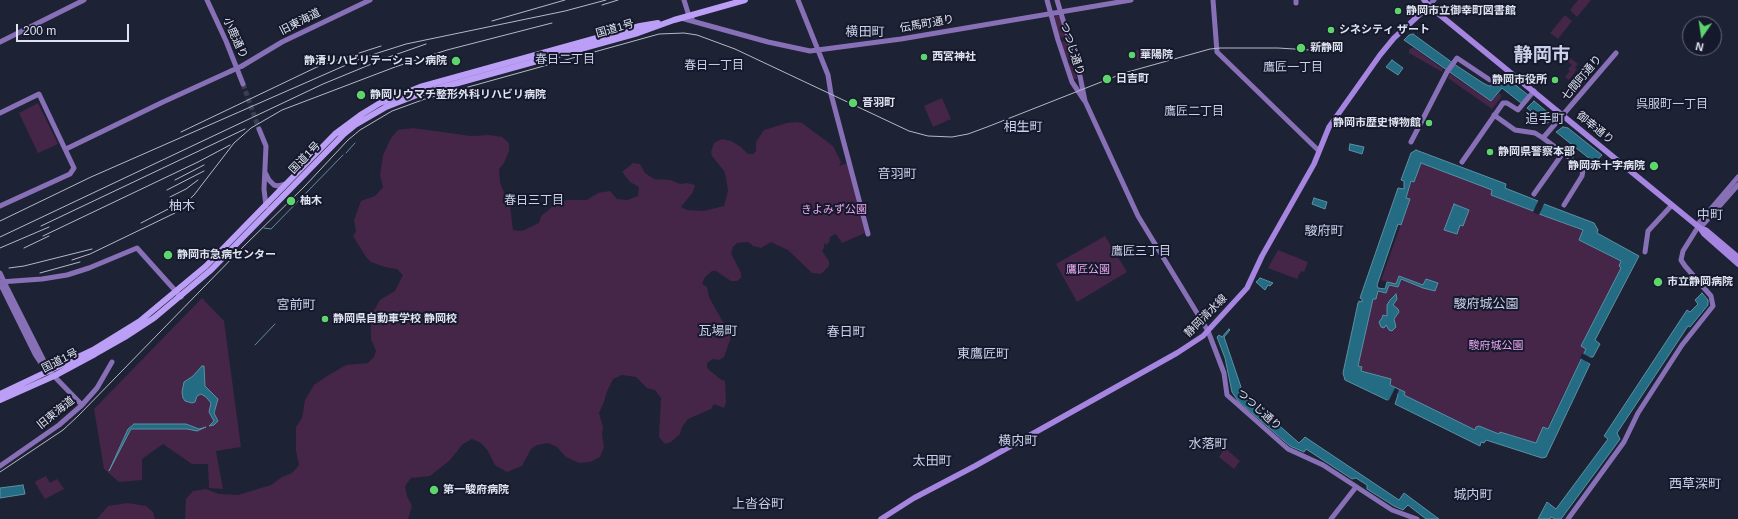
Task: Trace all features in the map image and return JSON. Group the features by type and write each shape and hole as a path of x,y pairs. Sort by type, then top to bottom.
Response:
{"highway":[{"name":"国道1号","path":"179,294 211,270 344,134 355,125 386,107 422,93 638,33 674,20 745,0"},
{"name":"国道1号","path":"0,400 125,337 154,318 335,134 348,123 380,104 403,93 640,26 674,20"},
{"name":"国道1号","path":"0,394 52,373"}],"main road":[{"name":"御幸通り","path":"1424,0 1429,6 1564,115 1698,227"},
{"name":"静岡清水線","path":"881,519 914,498 975,466 1183,350 1208,331 1247,288 1262,256 1314,164 1329,127 1380,55 1394,38 1429,6"},
{"path":"1698,227 1706,230 1738,257"},
{"path":"1698,227 1738,264"}],"street":[{"path":"0,42 84,0"},
{"name":"小鹿通り","path":"207,0 226,41 243,84"},
{"name":"旧東海道","path":"66,149 242,66 282,42 370,0"},
{"path":"684,0 689,16 710,27"},
{"path":"798,0 828,76 831,94 868,234"},
{"name":"つつじ通り","path":"1047,0 1072,82 1085,101 1138,216 1208,331 1224,373 1225,390 1230,398 1288,449 1296,454 1317,461 1392,510 1417,519"},
{"name":"つつじ通り","path":"1057,0 1080,76 1085,101"},
{"name":"伝馬町通り","path":"681,18 768,42 810,50 901,39 1131,0"},
{"path":"1213,0 1217,52 1319,152"},
{"path":"1429,6 1434,0"},
{"name":"七間町通り","path":"1544,138 1616,53"},
{"path":"1411,142 1446,72 1457,58 1491,81 1515,76"},
{"path":"1462,162 1504,102 1516,110 1523,105 1534,91"},
{"path":"0,112 39,94 74,166 72,172 0,206"},
{"path":"1494,115 1515,130 1535,133 1544,138 1582,167 1582,176 1564,205"},
{"path":"259,129 266,146 266,173 264,189 266,204 263,217"},
{"path":"1534,194 1563,152"},
{"path":"266,173 269,180 274,185 282,186 288,183"},
{"path":"1568,519 1624,442 1638,413 1682,345 1713,306 1711,296 1685,266 1682,260 1683,251 1698,227 1738,177"},
{"path":"1698,227 1738,185"},
{"path":"266,204 278,200"},
{"path":"1645,252 1648,231 1672,205"},
{"path":"82,405 52,373 0,282 42,279 67,275 89,268 137,248 179,294"},
{"path":"0,273 6,291"},
{"name":"旧東海道","path":"0,466 59,425 82,405 97,388 112,362"},
{"path":"1331,519 1356,487"}],"green space":[{"path":"1578,0 1591,0 1577,17 1570,10"},
{"path":"1056,15 1060,16 1065,35 1063,38 1059,36 1054,18"},
{"path":"1565,15 1572,21 1558,39 1550,33"},
{"path":"1063,41 1067,42 1072,58 1071,60 1067,59 1061,44"},
{"path":"1165,47 1166,54 1137,61 1136,50"},
{"path":"1411,48 1414,48 1443,69 1442,72 1409,53"},
{"path":"1570,58 1578,64 1575,67 1577,69 1569,80 1565,77 1570,71 1568,69 1572,65 1567,61"},
{"path":"1071,63 1074,65 1077,79 1074,79 1069,66"},
{"path":"1450,74 1491,101 1499,93 1502,96 1492,109 1448,78"},
{"path":"942,98 951,119 933,127 924,106"},
{"path":"38,103 58,144 38,153 19,113"},
{"name":"きよみず公園","path":"787,123 802,123 833,146 841,162 839,166 847,163 865,233 842,243 836,234 830,237 829,243 825,245 824,242 824,248 822,251 829,261 829,266 821,274 812,273 788,250 771,242 761,248 753,246 748,242 737,243 733,247 731,253 741,273 741,278 737,281 731,281 716,271 712,271 705,277 702,284 707,287 709,297 724,324 731,332 731,337 724,357 719,360 713,359 707,363 707,368 720,379 725,381 726,402 724,408 714,404 711,409 688,419 682,427 680,434 671,442 665,444 659,437 661,398 655,390 647,388 636,377 622,375 613,379 599,413 603,427 602,435 604,447 600,457 590,462 579,463 566,457 557,447 548,443 537,445 531,449 522,466 507,472 495,465 488,451 481,443 472,439 463,444 449,461 430,476 411,478 405,486 407,496 412,506 408,519 185,519 186,499 193,491 206,489 219,494 238,495 271,485 282,477 292,473 299,465 296,451 296,427 302,418 305,400 314,385 346,365 368,363 374,357 376,351 371,339 373,312 380,300 395,291 403,275 397,269 371,262 366,257 353,236 356,232 354,220 361,201 375,196 383,187 380,175 383,155 391,138 398,130 413,128 471,136 490,135 502,137 509,143 509,151 504,163 499,169 500,183 510,205 513,230 522,231 539,223 541,216 557,203 567,200 587,200 598,193 610,191 617,199 627,200 638,196 639,187 630,182 622,172 633,163 640,164 645,173 654,179 670,180 680,184 687,183 695,185 693,192 681,207 687,210 703,211 724,206 728,191 726,178 724,171 712,156 711,152 714,143 722,139 731,141 741,147 748,154 753,154 756,151 756,142 764,130"},
{"name":"駿府城公園","path":"1421,163 1493,190 1491,195 1540,212 1540,214 1583,231 1580,241 1621,261 1621,267 1581,346 1586,348 1547,429 1543,428 1536,443 1500,432 1499,434 1482,427 1475,430 1403,395 1396,388 1390,385 1391,379 1361,371 1358,366 1373,299 1376,299 1378,291 1386,293 1389,285 1398,287 1401,279 1435,291 1438,284 1426,279 1424,285 1399,276 1396,284 1381,280 1410,199 1406,198"},
{"name":"鷹匠公園","path":"1105,236 1127,272 1077,302 1056,264"},
{"path":"1278,250 1308,262 1304,272 1301,271 1297,279 1268,268"},
{"path":"202,298 224,321 241,447 216,451 223,489 209,488 208,464 192,464 163,444 142,459 142,480 119,482 104,469 94,409"},
{"path":"1225,448 1240,461 1234,469 1219,457"},
{"path":"46,476 50,483 57,479 64,489 45,499 35,483"},
{"path":"128,503 146,506 153,512 155,519 97,519 108,506"}],"water":[{"path":"1413,34 1483,83 1489,86 1513,83 1528,95 1521,103 1502,88 1491,101 1404,40 1409,35"},
{"path":"1392,60 1403,68 1398,75 1386,67"},
{"path":"1534,101 1551,115 1547,124 1527,108"},
{"path":"1563,127 1568,128 1602,155 1595,163 1556,132"},
{"path":"1350,144 1364,147 1362,154 1349,150"},
{"path":"1416,150 1506,184 1505,188 1538,201 1537,204 1543,206 1544,204 1594,223 1598,230 1597,233 1639,256 1595,340 1600,344 1593,357 1590,357 1587,362 1590,364 1546,457 1542,458 1486,440 1484,443 1481,442 1480,446 1395,404 1398,395 1394,393 1389,401 1345,380 1343,373 1358,303 1359,301 1362,302 1362,299 1360,298 1398,188 1404,189 1404,181 1401,180 1411,153","holes":["1421,163 1492,190 1491,195 1533,211 1540,212 1539,214 1583,230 1579,240 1621,261 1619,266 1621,268 1581,346 1586,349 1548,429 1543,427 1536,443 1500,432 1499,434 1479,426 1476,427 1475,430 1404,395 1405,392 1390,385 1391,379 1361,371 1362,367 1358,366 1373,299 1376,299 1378,291 1386,293 1389,285 1398,287 1401,279 1435,291 1438,283 1426,279 1423,285 1399,276 1396,284 1387,282 1385,289 1378,288 1377,285 1398,224 1401,225 1410,199 1406,198 1411,181 1414,182"]},
{"path":"1314,198 1327,202 1325,209 1312,204"},
{"path":"1454,204 1469,210 1463,226 1460,225 1457,234 1444,230"},
{"path":"1260,278 1273,283 1270,286 1268,285 1265,290 1256,282"},
{"path":"1702,293 1708,300 1708,305 1690,327 1688,326 1617,433 1620,439 1561,519 1551,517 1550,519 1538,519 1547,502 1556,509 1608,439 1604,436 1687,310 1690,312 1698,304 1695,300"},
{"path":"1396,294 1397,299 1393,305 1399,312 1394,319 1396,327 1392,331 1389,330 1386,325 1384,328 1381,327 1379,322 1383,315 1387,316 1387,305"},
{"path":"1229,329 1230,330 1224,337 1241,387 1239,390 1299,443 1305,437 1399,500 1404,493 1439,519 1426,519 1408,505 1403,510 1394,506 1367,489 1367,485 1356,478 1352,479 1306,449 1304,452 1290,446 1238,401 1232,392 1225,358 1217,337 1219,335 1222,337"},
{"path":"202,366 204,366 205,386 218,399 214,413 218,421 214,425 209,426 214,421 209,412 211,403 201,394 197,396 195,402 192,403 185,401 182,392 184,382 193,376"},
{"path":"134,424 186,424 199,429 206,427 197,431 187,429 131,429 109,471 128,429"},
{"path":"23,485 25,494 0,498 0,488"}],"pier":[{"path":"1538,201 1544,204 1539,215 1533,212"},
{"path":"1582,353 1593,359 1589,362 1591,364 1580,358"},
{"path":"1395,388 1399,390 1393,404 1395,396 1390,403 1386,401 1389,400"}],"waterway":[{"path":"346,153 355,143"},
{"path":"264,228 271,229 343,155"},
{"path":"255,345 275,324"}],"tunnel":[{"path":"243,84 259,129"}],"railway":[{"path":"492,21 565,0"},
{"path":"0,221 91,177 362,58 406,44 565,11 606,0"},
{"path":"602,5 618,0"},
{"path":"72,260 90,254 175,213 194,195 234,143 251,128 282,110 395,67 447,50 552,23"},
{"path":"0,472 63,430 78,416 242,248 305,186 348,140 360,130 392,111 425,99 659,34 684,33 697,35 735,49 909,131 928,136 952,137 968,134 987,127 1124,73 1210,49 1278,48 1326,51"},
{"path":"0,237 323,84 386,58 426,44"},
{"path":"181,132 319,66 381,46"},
{"path":"41,226 245,129"},
{"path":"43,236 198,162 230,145"},
{"path":"175,180 204,165"},
{"path":"167,190 204,171"},
{"path":"170,197 186,189 198,180"},
{"path":"141,223 176,205"},
{"path":"0,248 49,227"},
{"path":"24,248 49,236"},
{"path":"9,268 24,266 92,249"},
{"path":"40,273 80,262"}],"place":[{"name":"静岡市立御幸町図書館","path":"1398,11"},
{"name":"シネシティ ザート","path":"1331,30"},
{"name":"新静岡","path":"1301,48"},
{"name":"華陽院","path":"1132,55"},
{"name":"西宮神社","path":"924,57"},
{"name":"静清リハビリテーション病院","path":"456,61"},
{"name":"日吉町","path":"1107,79"},
{"name":"静岡市役所","path":"1555,80"},
{"name":"静岡リウマチ整形外科リハビリ病院","path":"361,95"},
{"name":"音羽町","path":"853,103"},
{"name":"静岡市歴史博物館","path":"1429,123"},
{"name":"静岡県警察本部","path":"1490,152"},
{"name":"静岡赤十字病院","path":"1654,166"},
{"name":"柚木","path":"291,201"},
{"name":"静岡市急病センター","path":"168,255"},
{"name":"市立静岡病院","path":"1658,282"},
{"name":"静岡県自動車学校 静岡校","path":"325,319"},
{"name":"第一駿府病院","path":"434,490"}],"district":[{"name":"横田町","path":"865,32"},
{"name":"静岡市","path":"1542,56"},
{"name":"春日二丁目","path":"565,60"},
{"name":"春日一丁目","path":"714,66"},
{"name":"鷹匠一丁目","path":"1293,68"},
{"name":"呉服町一丁目","path":"1672,105"},
{"name":"鷹匠二丁目","path":"1194,112"},
{"name":"追手町","path":"1545,119"},
{"name":"相生町","path":"1023,127"},
{"name":"音羽町","path":"897,174"},
{"name":"春日三丁目","path":"534,201"},
{"name":"柚木","path":"182,206"},
{"name":"中町","path":"1710,215"},
{"name":"駿府町","path":"1324,231"},
{"name":"鷹匠三丁目","path":"1141,252"},
{"name":"駿府城公園","path":"1486,304"},
{"name":"宮前町","path":"296,305"},
{"name":"瓦場町","path":"718,331"},
{"name":"春日町","path":"846,332"},
{"name":"東鷹匠町","path":"983,354"},
{"name":"横内町","path":"1018,441"},
{"name":"水落町","path":"1208,444"},
{"name":"太田町","path":"932,461"},
{"name":"西草深町","path":"1695,484"},
{"name":"城内町","path":"1473,495"},
{"name":"上沓谷町","path":"758,504"}]}
